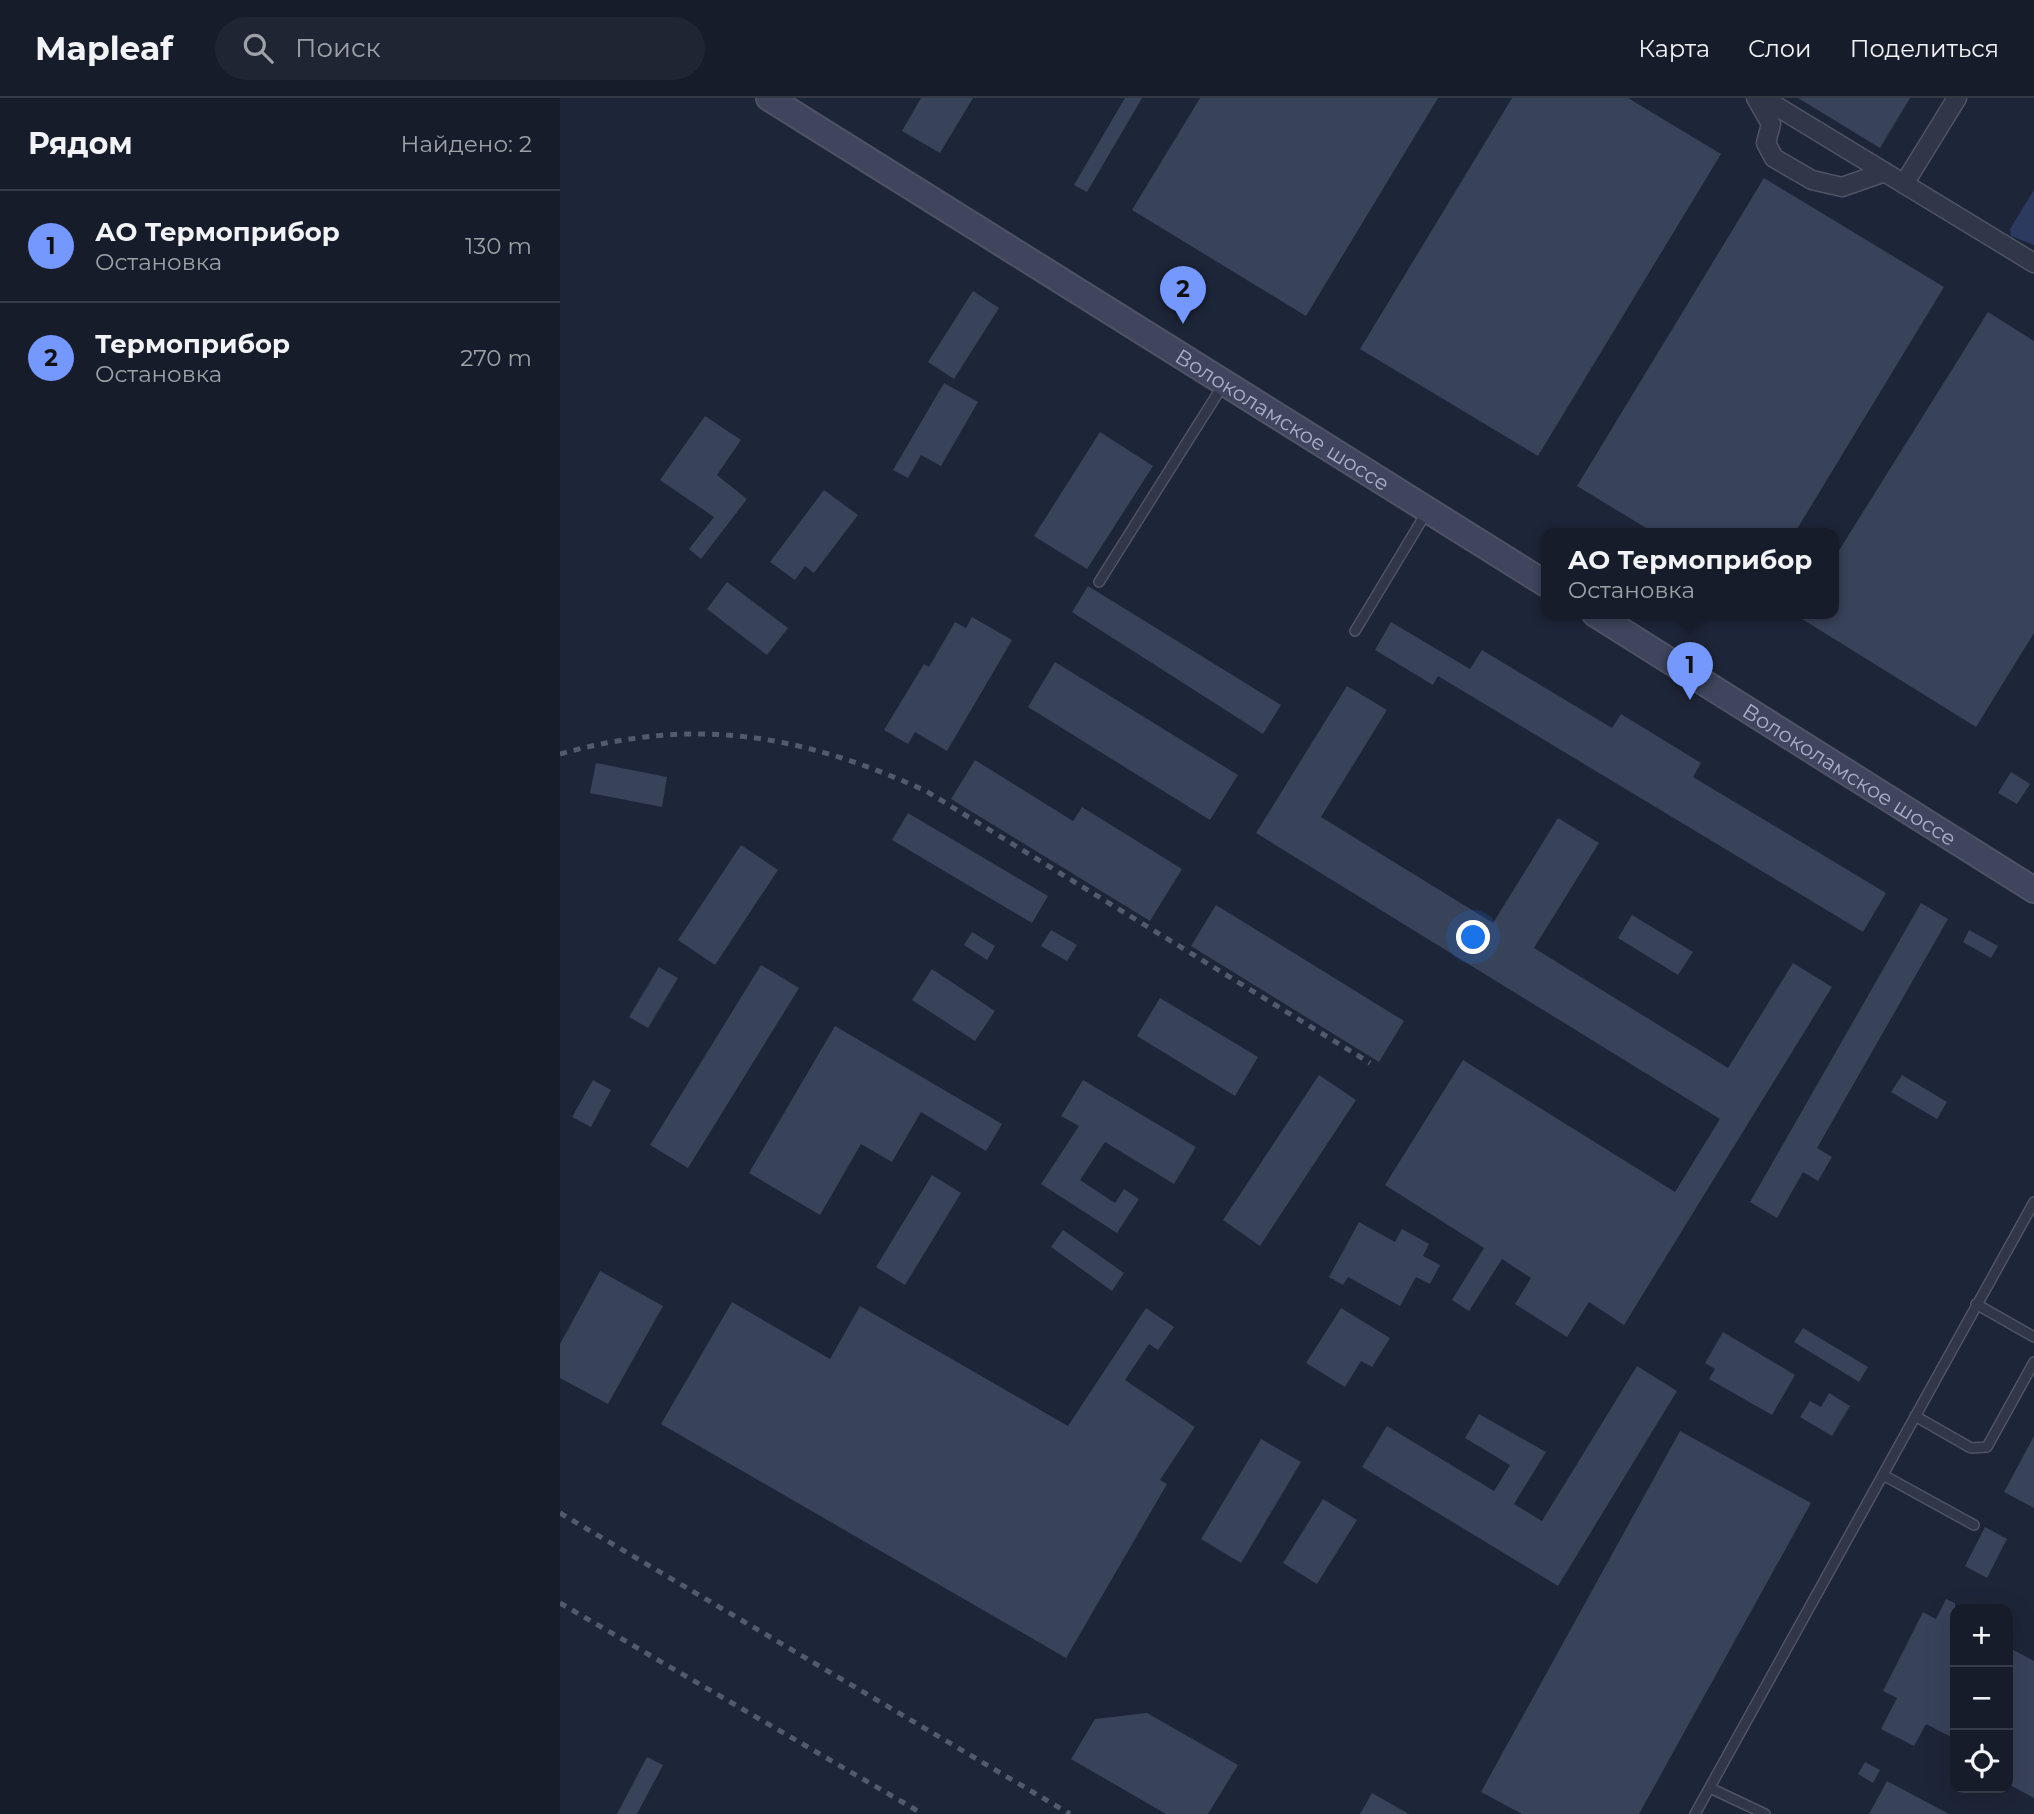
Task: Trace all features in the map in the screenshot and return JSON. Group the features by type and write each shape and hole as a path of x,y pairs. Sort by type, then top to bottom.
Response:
{"street":[{"name":"Волоколамское шоссе","path":"769,98 1541,581"},
{"path":"1756,98 1771,124 1766,143 1774,158 1812,180 1842,187 1885,172"},
{"path":"1763,98 2034,263"},
{"path":"1903,184 1957,98"},
{"name":"Волоколамское шоссе","path":"1603,619 2034,890"}],"lane":[{"path":"1099,582 1225,383"},
{"path":"1354,631 1428,510"},
{"path":"1695,1814 2034,1202"},
{"path":"1976,1304 2034,1337"},
{"path":"1915,1416 1971,1448 1987,1447 2034,1362"},
{"path":"1883,1475 1974,1525"},
{"path":"1710,1788 1765,1814"}],"water":[{"path":"2034,190 2034,245 2011,236 2010,229"}],"building":[{"path":"921,98 973,98 940,153 902,131"},
{"path":"1125,98 1142,98 1087,192 1074,185"},
{"path":"1200,98 1438,98 1306,316 1132,210"},
{"path":"1512,98 1628,98 1721,154 1538,456 1360,349"},
{"path":"1798,98 1910,98 1880,148"},
{"path":"1764,178 1944,287 1798,528 1646,528 1577,486"},
{"path":"973,291 999,308 954,379 928,362"},
{"path":"1988,312 2034,341 2034,633 1976,727 1802,619 1839,619 1839,550"},
{"path":"944,383 978,402 941,466 921,455 908,478 893,470"},
{"path":"705,416 741,440 717,475 747,499 701,559 689,549 714,517 660,480"},
{"path":"1100,432 1153,466 1087,569 1034,536"},
{"path":"824,490 858,515 814,573 805,566 795,580 770,562"},
{"path":"727,582 788,628 767,655 707,609"},
{"path":"1088,586 1281,705 1263,734 1072,612"},
{"path":"972,617 1012,640 947,751 915,732 908,744 884,730 924,664 929,667 955,622 966,628"},
{"path":"1391,622 1470,669 1482,650 1612,728 1621,714 1701,763 1693,777 1886,893 1863,932 1438,676 1433,685 1375,650"},
{"path":"1055,662 1238,775 1210,820 1028,707"},
{"path":"1347,686 1387,710 1321,817 1493,923 1558,818 1599,843 1534,948 1728,1068 1793,963 1832,987 1624,1325 1589,1302 1567,1337 1515,1304 1531,1278 1502,1259 1469,1311 1452,1300 1484,1248 1385,1185 1463,1060 1675,1192 1720,1119 1256,833"},
{"path":"975,760 1073,821 1082,807 1182,869 1150,921 951,799"},
{"path":"596,763 667,777 662,807 590,793"},
{"path":"2011,772 2030,784 2017,804 1998,793"},
{"path":"908,813 1048,896 1032,923 892,840"},
{"path":"741,845 778,870 715,965 678,940"},
{"path":"1921,903 1948,919 1817,1148 1832,1157 1818,1181 1803,1172 1777,1218 1750,1202"},
{"path":"1216,905 1404,1021 1379,1062 1191,946"},
{"path":"1632,915 1693,952 1678,975 1618,938"},
{"path":"1051,930 1077,945 1067,961 1041,946"},
{"path":"1969,930 1998,946 1991,958 1963,942"},
{"path":"972,932 995,946 987,960 964,945"},
{"path":"761,965 799,988 688,1168 650,1145"},
{"path":"659,967 678,978 648,1028 629,1017"},
{"path":"932,969 995,1011 975,1041 912,1000"},
{"path":"1160,998 1258,1057 1235,1096 1137,1036"},
{"path":"835,1026 1002,1124 986,1151 921,1112 892,1162 861,1144 820,1215 749,1173"},
{"path":"1319,1075 1356,1100 1260,1246 1223,1220"},
{"path":"1902,1075 1947,1102 1937,1119 1891,1092"},
{"path":"593,1080 611,1090 591,1127 572,1117"},
{"path":"1083,1080 1196,1147 1174,1184 1105,1142 1080,1180 1115,1203 1124,1189 1139,1199 1117,1233 1041,1184 1079,1126 1061,1116"},
{"path":"932,1175 961,1193 905,1285 876,1267"},
{"path":"1359,1222 1395,1242 1402,1229 1429,1244 1423,1256 1440,1265 1430,1284 1416,1277 1400,1306 1348,1277 1343,1285 1329,1277"},
{"path":"1063,1230 1124,1273 1112,1291 1051,1247"},
{"path":"600,1271 663,1306 608,1404 560,1378 560,1344"},
{"path":"732,1302 830,1359 860,1306 1068,1426 1146,1308 1174,1327 1158,1350 1149,1344 1125,1380 1195,1427 1160,1480 1167,1484 1066,1658 661,1424"},
{"path":"1341,1308 1390,1338 1372,1367 1361,1361 1345,1387 1306,1363"},
{"path":"1803,1328 1868,1367 1859,1382 1794,1342"},
{"path":"1723,1332 1795,1375 1772,1415 1709,1379 1715,1369 1705,1363"},
{"path":"1637,1366 1677,1391 1558,1586 1362,1467 1387,1426 1494,1491 1510,1465 1465,1438 1479,1414 1546,1452 1514,1504 1542,1521"},
{"path":"1829,1393 1850,1406 1832,1436 1800,1417 1810,1401 1821,1407"},
{"path":"1680,1431 1811,1503 1639,1814 1522,1814 1481,1792"},
{"path":"2034,1436 2034,1508 2004,1492"},
{"path":"1261,1439 1301,1462 1241,1563 1201,1539"},
{"path":"1323,1499 1357,1520 1317,1584 1283,1563"},
{"path":"1985,1527 2007,1539 1987,1578 1965,1566"},
{"path":"1946,1599 1955,1603 1950,1604 1950,1736 1926,1724 1914,1746 1881,1729 1897,1698 1883,1691 1923,1612 1936,1619"},
{"path":"2013,1650 2034,1661 2034,1798 2013,1787"},
{"path":"1147,1713 1238,1765 1208,1814 1166,1814 1071,1759 1095,1719"},
{"path":"647,1757 663,1765 637,1814 617,1814"},
{"path":"1865,1762 1880,1770 1873,1783 1858,1774"},
{"path":"1887,1781 1949,1814 1869,1814"},
{"path":"1372,1793 1409,1814 1360,1814"}],"railway":[{"path":"560,754 610,742 702,734 791,744 880,771 926,791 1370,1063"},
{"path":"560,1513 1070,1814"},
{"path":"560,1603 923,1814"}],"place":[{"name":"Термоприбор","path":"1183,324"},
{"name":"АО Термоприбор","path":"1690,700"}]}
